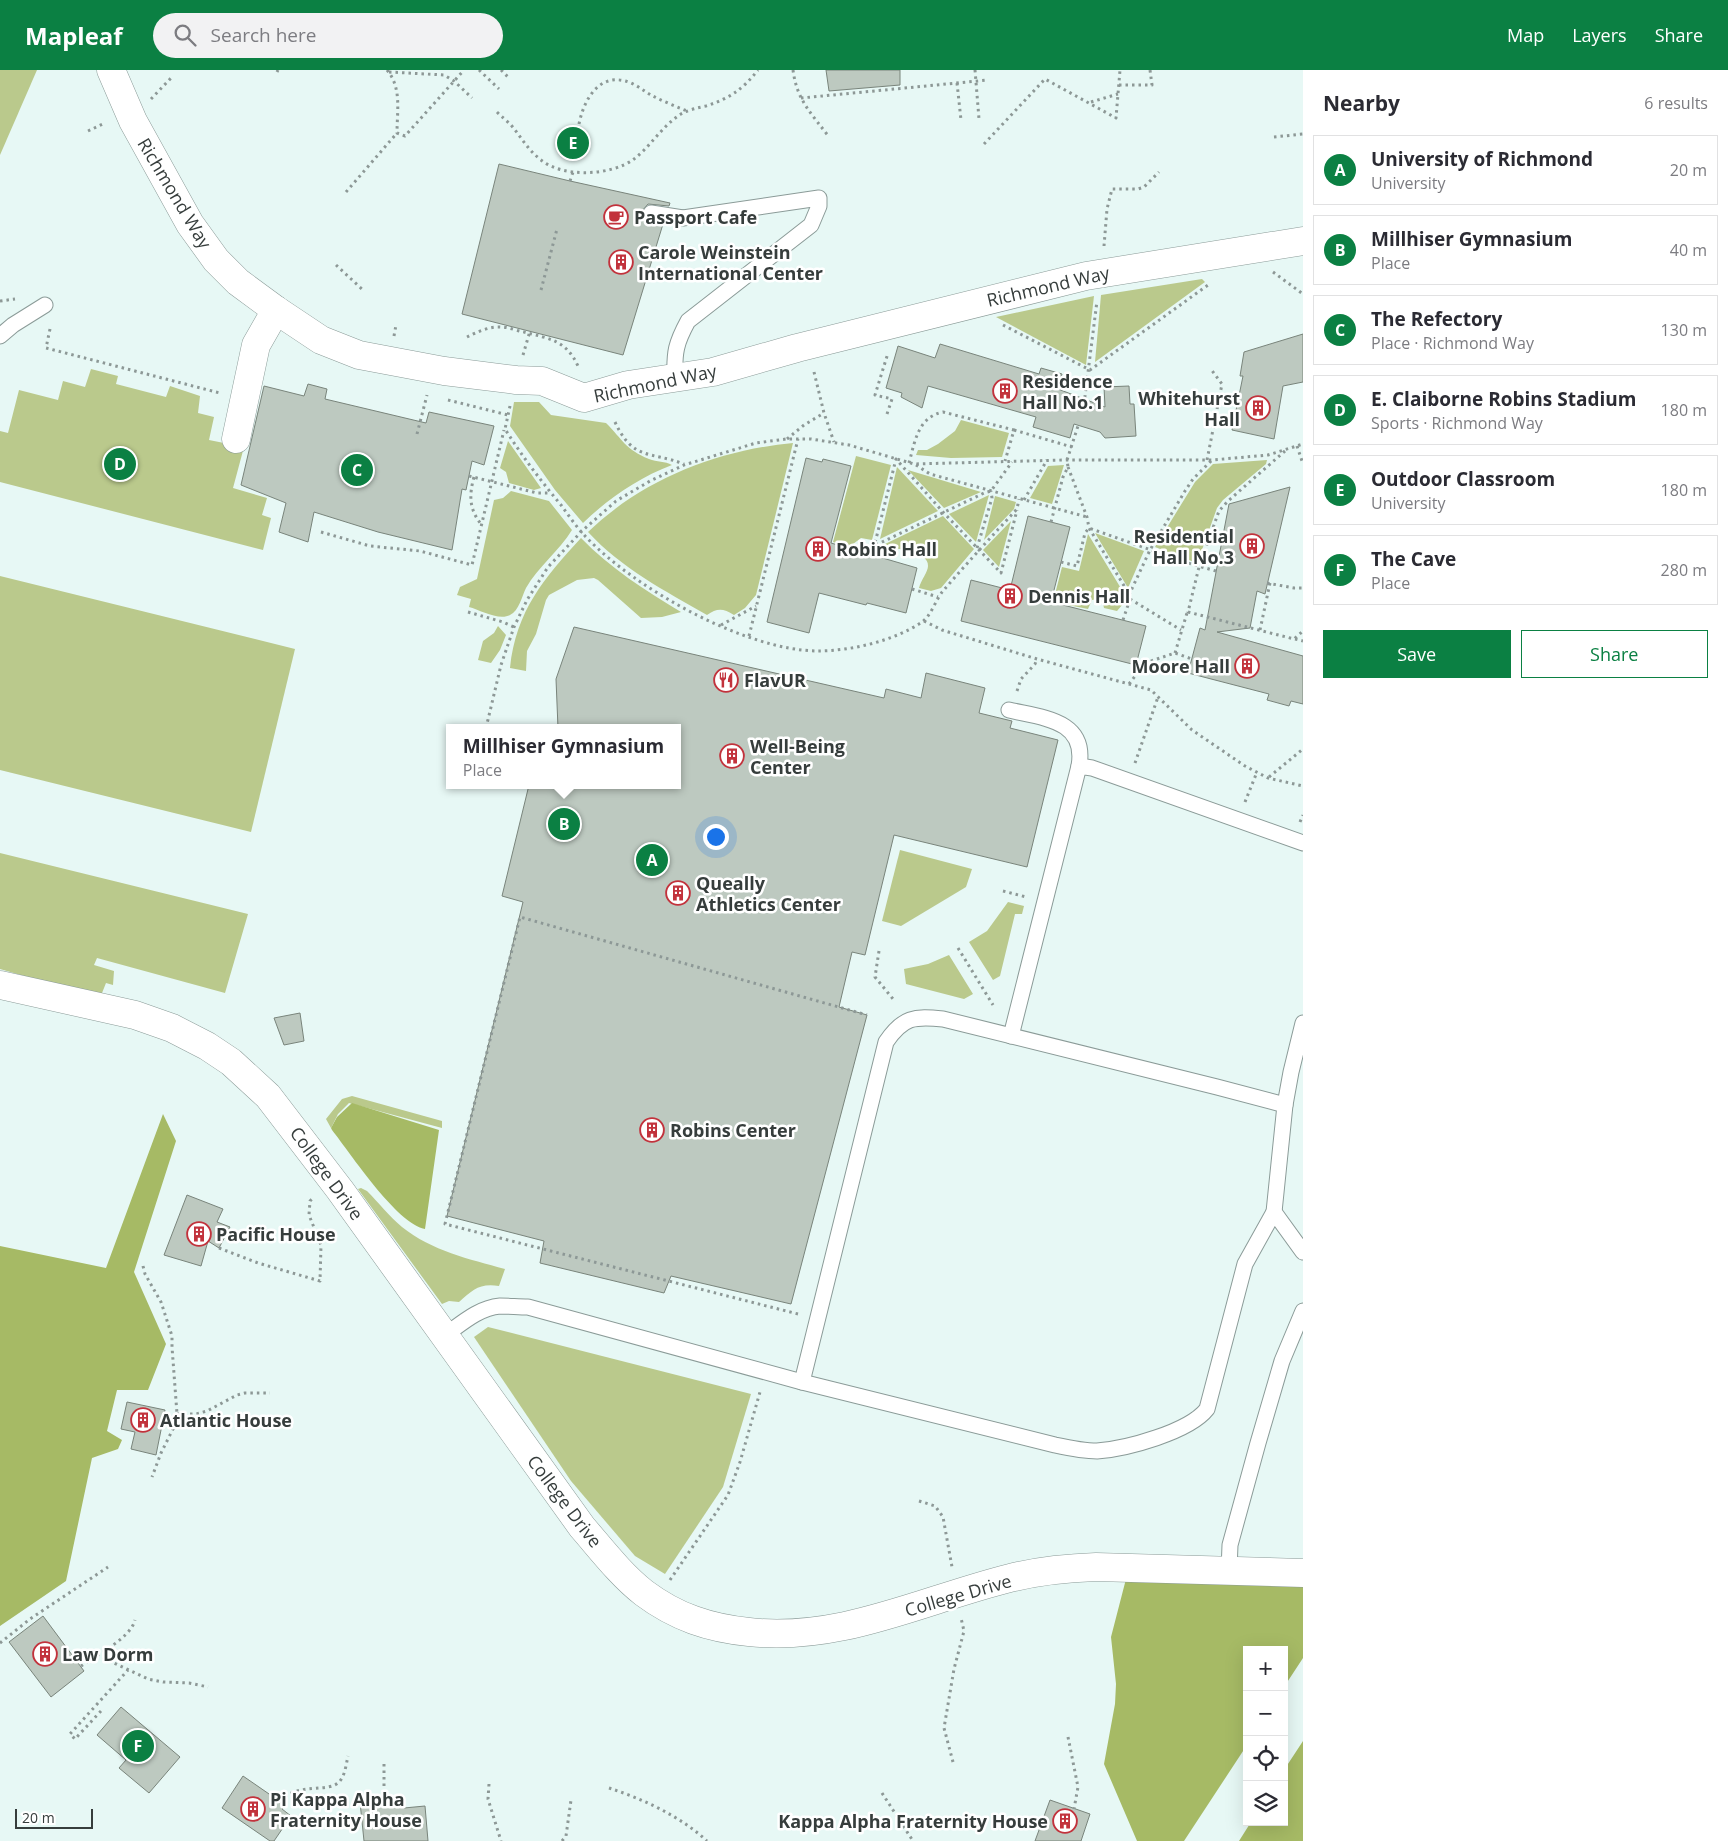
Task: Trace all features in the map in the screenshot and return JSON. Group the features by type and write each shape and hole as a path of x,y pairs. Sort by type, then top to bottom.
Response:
{"street":[{"name":"Richmond Way","path":"111,70 133,121 190,224 216,260 238,282 276,310 321,340 359,355 444,371 516,380 542,381 584,398 628,385 713,372 797,348 1086,276 1303,241"},
{"path":"236,438 256,345 276,310"},
{"name":"College Drive","path":"0,986 135,1015 163,1024 207,1046 231,1062 268,1096 290,1121 582,1527 617,1568 645,1594 685,1617 706,1626 733,1631 768,1634 808,1633 839,1628 885,1616 1010,1578 1063,1568 1096,1566 1303,1573"}],"lane":[{"path":"651,213 683,218 819,198 819,206 811,225 688,321 677,342 676,378"},
{"path":"0,336 13,325 45,305"},
{"path":"1009,710 1057,722 1069,728 1077,738 1081,750 1079,766 1011,1036"},
{"path":"1079,766 1102,771 1303,842"},
{"path":"802,1382 886,1042 896,1028 908,1020 925,1017 943,1019 1285,1105"},
{"path":"444,1336 473,1316 490,1308 528,1306 802,1382 1078,1450 1097,1451 1112,1449 1158,1439 1202,1416 1207,1409 1245,1264 1274,1212 1285,1105 1303,1023"},
{"path":"1274,1212 1303,1252"},
{"path":"1228,1571 1230,1545 1258,1443 1282,1361 1303,1311"}],"path":[{"path":"397,133 405,136 464,70"},
{"path":"479,70 499,89"},
{"path":"500,70 509,78"},
{"path":"497,112 512,126 527,148 542,161 555,168 573,172 596,172 622,166 639,155 673,120 687,111 705,106 737,92 748,83 758,70"},
{"path":"793,70 794,80 807,111 830,137"},
{"path":"975,70 979,119"},
{"path":"984,144 1045,79 1090,102 1116,118 1120,70"},
{"path":"1119,85 1152,85 1150,70"},
{"path":"388,71 444,75 454,81 472,98"},
{"path":"346,192 397,133 397,85 388,71"},
{"path":"149,101 172,78"},
{"path":"579,124 585,102 591,93 596,87 612,80 631,83 652,96 687,111"},
{"path":"801,98 988,80"},
{"path":"957,83 961,120"},
{"path":"1090,102 1118,94"},
{"path":"88,131 111,121"},
{"path":"1274,137 1303,134"},
{"path":"570,182 573,172"},
{"path":"1104,246 1107,209 1112,189 1138,189 1144,187 1159,172"},
{"path":"541,290 557,229"},
{"path":"336,265 363,290"},
{"path":"1272,272 1303,294"},
{"path":"1090,370 1211,283"},
{"path":"1084,404 1090,370 1097,296"},
{"path":"995,321 1090,370"},
{"path":"467,336 501,327 530,332 560,342 574,357 578,367"},
{"path":"50,329 46,348 227,395"},
{"path":"522,362 530,332"},
{"path":"887,414 892,400 875,395 890,348"},
{"path":"812,365 834,443"},
{"path":"1207,460 1222,384 1210,368"},
{"path":"417,434 427,395"},
{"path":"321,532 370,546 420,551 472,565 510,406"},
{"path":"909,463 920,428 927,418 942,412 1072,447"},
{"path":"786,439 824,413"},
{"path":"615,422 624,439 639,452 684,465"},
{"path":"1078,426 1067,460 1089,528 1129,597 1181,630"},
{"path":"504,429 530,467 582,531 606,556 637,579 692,612 721,625 749,636 801,649 834,650 863,646 883,640 924,621 938,597 978,549 1017,509"},
{"path":"1005,461 1014,430"},
{"path":"487,724 501,665 514,627 527,600 543,575 582,531 616,501 650,481 684,465 756,443 786,439 811,439 849,445 914,464 1047,460 1212,460 1268,456 1303,444"},
{"path":"749,636 798,439"},
{"path":"1297,446 1303,464"},
{"path":"1175,652 1214,520 1228,501 1286,451"},
{"path":"896,459 1001,573 1019,499"},
{"path":"872,555 896,459"},
{"path":"1024,500 1047,460"},
{"path":"1123,620 1129,597 1150,550 1189,485 1212,460"},
{"path":"875,545 991,491 1013,461"},
{"path":"914,464 930,474 1087,517"},
{"path":"1051,522 1063,477 1068,467"},
{"path":"469,476 537,493 551,493"},
{"path":"474,477 470,501 472,510 482,525"},
{"path":"978,549 992,498 991,491"},
{"path":"1089,528 1199,567 1216,571"},
{"path":"1061,562 1076,566 1085,533 1089,528"},
{"path":"1260,630 1269,583 1303,588"},
{"path":"912,589 938,597"},
{"path":"721,625 756,606"},
{"path":"468,612 514,627"},
{"path":"1188,612 1303,641"},
{"path":"924,621 942,630 1037,659 1151,690 1192,730 1245,766 1268,778 1303,786"},
{"path":"1294,639 1303,631"},
{"path":"1129,684 1145,664 1175,652 1192,659"},
{"path":"1016,695 1021,679 1035,664 1037,659"},
{"path":"1134,768 1158,697"},
{"path":"1268,778 1303,749"},
{"path":"1243,808 1257,772"},
{"path":"1003,891 1029,898"},
{"path":"803,1315 445,1224 520,917 867,1015"},
{"path":"958,948 993,1005"},
{"path":"879,951 875,977 892,998"},
{"path":"219,1248 258,1263 320,1281 321,1245 309,1214 310,1201 315,1197"},
{"path":"143,1266 145,1274 161,1302 172,1336 177,1414 174,1428 160,1453 152,1477"},
{"path":"667,1584 728,1495 740,1462 760,1390"},
{"path":"177,1414 196,1414 207,1411 236,1395 270,1393"},
{"path":"919,1501 935,1506 943,1517 953,1571"},
{"path":"0,1643 30,1619 108,1567"},
{"path":"953,1762 944,1728 954,1669 964,1632 960,1616"},
{"path":"81,1666 130,1631 135,1620"},
{"path":"97,1655 148,1679 208,1687"},
{"path":"101,1711 75,1739 70,1734 128,1670"},
{"path":"1068,1737 1078,1787 1074,1809"},
{"path":"280,1802 285,1796 294,1792 334,1785 342,1777 348,1756"},
{"path":"384,1764 384,1800"},
{"path":"489,1784 488,1799 500,1841"},
{"path":"609,1788 630,1795 677,1819 707,1841"},
{"path":"882,1792 914,1841"},
{"path":"562,1841 566,1836 571,1800"}],"green space":[{"path":"0,70 37,70 0,155"},
{"path":"1202,279 1205,282 1095,362 1101,295"},
{"path":"1094,296 1086,365 996,317"},
{"path":"91,369 118,376 116,384 166,397 170,386 200,396 198,413 214,417 209,440 244,447 233,488 267,498 262,515 271,518 263,550 0,482 0,431 8,433 19,390 58,400 63,381 85,387"},
{"path":"514,402 539,402 551,415 606,423 635,452 649,459 672,465 624,489 583,523 555,490 510,426"},
{"path":"961,420 1009,433 1002,457 951,458 916,455 918,450 927,450 955,431"},
{"path":"508,441 541,488 534,490 509,483 506,472 500,468"},
{"path":"793,443 756,595 745,608 734,615 720,610 707,615 691,606 629,568 588,532 633,497 657,482 683,470 737,452"},
{"path":"856,456 891,465 872,540 861,538 849,547 833,542"},
{"path":"1267,460 1266,464 1223,500 1217,508 1198,561 1194,562 1155,547 1195,482 1213,464"},
{"path":"1064,465 1052,504 1030,498 1048,466"},
{"path":"897,467 938,511 880,539"},
{"path":"908,470 981,492 944,508"},
{"path":"511,491 549,501 572,530 531,580 516,610 506,617 501,617 469,607 471,599 457,595 460,587 477,579 494,500 503,498"},
{"path":"989,495 976,542 949,514"},
{"path":"995,496 1016,502 1014,509 984,540"},
{"path":"943,516 974,549 941,588 931,591 919,588 928,568 927,561 918,554 885,544"},
{"path":"1011,521 999,567 983,550"},
{"path":"1095,533 1144,551 1128,588"},
{"path":"1088,534 1125,595 1123,604 1117,611 1104,608 1103,603 1098,599 1092,600 1088,609 1053,602 1062,567 1079,571"},
{"path":"581,538 616,569 681,612 662,617 641,618 598,580 594,578 577,580 549,595 546,600 536,634 527,651 526,671 510,668 518,629 525,612 555,567"},
{"path":"0,576 295,649 251,832 0,770"},
{"path":"498,626 506,635 500,650 491,663 478,660 483,641 494,633"},
{"path":"900,850 972,869 966,887 901,926 882,921"},
{"path":"0,853 248,914 225,993 97,958 94,965 114,971 113,985 106,983 100,998 0,969"},
{"path":"1008,902 1024,906 1022,914 1015,914 1000,976 993,980 969,942 987,931"},
{"path":"949,955 973,994 964,999 906,984 904,969 928,964"},
{"path":"352,1096 442,1121 442,1128 349,1103 338,1114 331,1128 326,1119 342,1099"},
{"path":"352,1103 439,1130 425,1229 413,1224 388,1201 332,1130 331,1128 337,1117"},
{"path":"163,1114 176,1141 134,1272 166,1344 148,1390 117,1390 107,1431 122,1440 118,1449 92,1458 66,1581 0,1626 0,1246 106,1268"},
{"path":"361,1188 367,1191 402,1227 426,1242 451,1253 505,1269 499,1286 492,1285 477,1288 459,1302 449,1301 442,1304 358,1189"},
{"path":"488,1327 751,1394 723,1487 665,1574 635,1556 571,1481 474,1337"},
{"path":"1126,1579 1303,1582 1303,1658 1288,1681 1288,1646 1243,1646 1243,1751 1184,1841 1137,1841 1104,1764 1115,1704 1116,1684 1111,1637"},
{"path":"1303,1741 1303,1841 1239,1841 1248,1826 1288,1826 1288,1764"}],"building":[{"path":"826,70 900,70 900,85 829,91"},
{"name":"Carole Weinstein International Center","path":"499,164 670,203 669,206 648,204 642,211 642,217 646,221 663,224 623,355 462,314"},
{"name":"Whitehurst Hall","path":"1303,334 1303,382 1283,386 1274,439 1232,430 1243,376 1240,376 1244,352"},
{"name":"Residence Hall No.1","path":"940,344 1039,374 1041,368 1062,374 1058,389 1105,407 1104,387 1129,386 1130,404 1134,404 1136,436 1105,438 1100,432 1074,424 1070,438 1033,427 1036,417 928,386 922,408 901,397 902,393 886,388 898,346 935,358"},
{"path":"308,384 327,389 325,399 426,423 429,412 494,426 484,465 472,461 466,490 462,489 452,550 378,532 314,512 308,542 279,532 286,503 241,485 264,386 304,396"},
{"name":"Robins Hall","path":"806,458 822,462 823,459 851,466 831,543 917,568 906,613 819,593 809,633 767,622"},
{"path":"1290,487 1265,594 1257,591 1250,628 1217,632 1303,656 1303,704 1291,701 1289,706 1267,700 1269,694 1188,673 1200,628 1205,630 1229,504"},
{"name":"Dennis Hall","path":"1028,516 1070,527 1051,602 1146,626 1136,665 961,621 971,580 1010,590"},
{"path":"574,627 884,698 886,689 921,698 926,673 985,688 979,713 1012,721 1010,728 1058,740 1027,867 894,835 865,955 852,952 839,1007 867,1015 791,1304 671,1276 664,1293 540,1263 544,1241 447,1216 523,902 502,896 528,789 681,789 681,724 558,724 556,679"},
{"path":"300,1013 304,1041 284,1045 274,1018"},
{"name":"Pacific House","path":"187,1195 223,1209 217,1222 230,1227 219,1248 208,1241 201,1266 164,1255"},
{"name":"Atlantic House","path":"127,1402 165,1410 156,1455 131,1449 135,1432 121,1429"},
{"name":"Law Dorm","path":"43,1616 84,1671 51,1697 9,1642"},
{"path":"121,1707 180,1757 149,1793 119,1768 126,1760 97,1735"},
{"name":"Pi Kappa Alpha Fraternity House","path":"243,1776 285,1805 282,1809 291,1816 274,1841 270,1841 222,1808"},
{"path":"402,1798 404,1808 425,1806 428,1841 364,1841 360,1802"},
{"name":"Kappa Alpha Fraternity House","path":"1050,1800 1090,1814 1081,1841 1035,1841"}],"place":[{"name":"Outdoor Classroom","path":"573,143"},
{"name":"Passport Cafe","path":"616,217"},
{"name":"Carole Weinstein International Center","path":"621,262"},
{"name":"Residence Hall No.1","path":"1005,391"},
{"name":"Whitehurst Hall","path":"1258,408"},
{"name":"E. Claiborne Robins Stadium","path":"120,464"},
{"name":"The Refectory","path":"357,470"},
{"name":"Residential Hall No.3","path":"1252,546"},
{"name":"Robins Hall","path":"818,549"},
{"name":"Dennis Hall","path":"1010,596"},
{"name":"Moore Hall","path":"1247,666"},
{"name":"FlavUR","path":"726,680"},
{"name":"Well-Being Center","path":"732,756"},
{"name":"Millhiser Gymnasium","path":"564,824"},
{"name":"University of Richmond","path":"652,860"},
{"name":"Queally Athletics Center","path":"678,893"},
{"name":"Robins Center","path":"652,1130"},
{"name":"Pacific House","path":"199,1234"},
{"name":"Atlantic House","path":"143,1420"},
{"name":"Law Dorm","path":"45,1654"},
{"name":"The Cave","path":"138,1746"},
{"name":"Pi Kappa Alpha Fraternity House","path":"253,1809"},
{"name":"Kappa Alpha Fraternity House","path":"1065,1821"}]}
